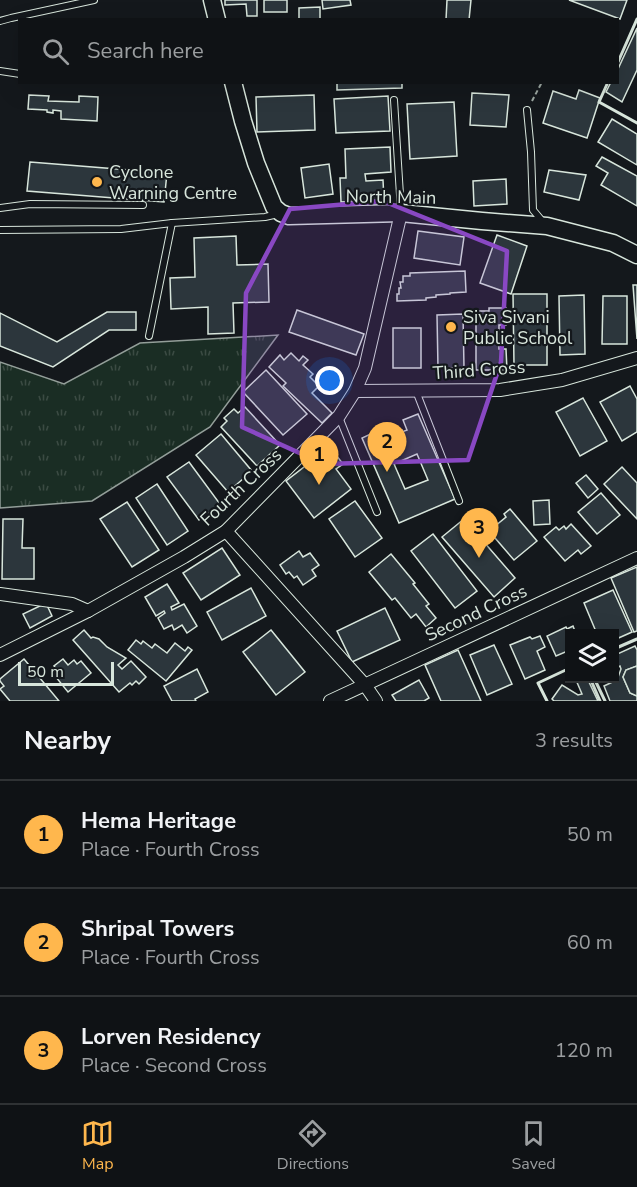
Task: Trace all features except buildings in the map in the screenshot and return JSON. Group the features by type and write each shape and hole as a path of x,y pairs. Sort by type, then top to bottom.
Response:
{"street":[{"path":"212,0 216,18"},
{"path":"234,84 256,162 274,207 281,213"},
{"name":"North Main","path":"281,213 289,216 401,213 547,226 614,243 637,255"},
{"name":"Fourth Cross","path":"0,655 88,611 226,531 339,417 356,392 365,368 401,213"},
{"name":"Third Cross","path":"356,392 500,390 562,380 637,358"},
{"path":"226,531 365,685 376,701"},
{"name":"Second Cross","path":"330,701 637,558"},
{"path":"0,594 72,604 88,611"}],"lane":[{"path":"0,21 94,0"},
{"path":"0,71 18,74"},
{"path":"394,100 401,213"},
{"path":"527,110 533,210 547,226"},
{"path":"0,208 30,204 143,205"},
{"path":"0,230 121,229 265,217 281,213"},
{"path":"149,336 172,223"},
{"path":"416,391 459,501"},
{"path":"339,417 377,512"}],"path":[{"path":"527,110 541,84"}],"highlighted area":[{"path":"383,201 507,251 501,362 468,460 324,464 242,427 246,293 290,209"}],"green space":[{"path":"278,335 210,427 92,501 0,508 0,362 64,384 140,343"}],"wall":[{"path":"619,60 637,19"},
{"path":"607,84 599,102 637,123"},
{"path":"619,647 637,639"},
{"path":"547,701 538,683 565,670"},
{"path":"592,683 600,701"},
{"path":"596,683 605,701"}],"place":[{"name":"Cyclone Warning Centre","path":"97,182"},
{"name":"Siva Sivani Public School","path":"451,327"},
{"name":"Shripal Towers","path":"387,472"},
{"name":"Hema Heritage","path":"319,485"},
{"name":"Lorven Residency","path":"479,558"}]}
